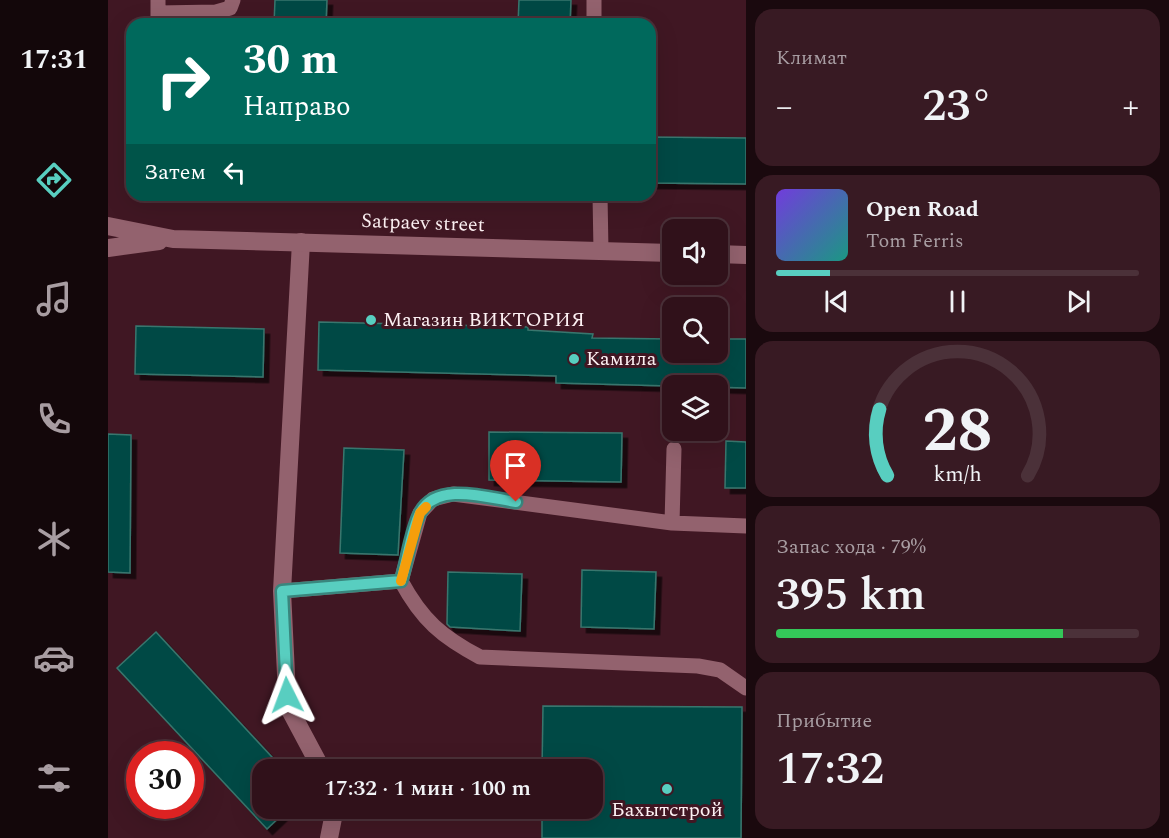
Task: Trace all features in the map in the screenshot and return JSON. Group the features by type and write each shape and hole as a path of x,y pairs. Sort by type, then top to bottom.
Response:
{"main road":[{"path":"108,226 173,239"},
{"name":"Satpaev street","path":"173,239 662,253"},
{"path":"108,248 173,239"},
{"path":"301,242 282,591 287,695 290,710 316,759"},
{"path":"728,254 746,255"},
{"path":"329,838 333,819"}],"lane":[{"path":"158,12 216,12 230,8 233,0"},
{"path":"594,0 594,18"},
{"path":"600,201 601,251"},
{"path":"672,523 674,449"},
{"path":"746,526 672,523 453,494 433,499 420,513 401,581 430,625 456,644 480,657 698,666 720,670 734,677 746,688"},
{"path":"282,591 401,581"}],"building":[{"path":"275,0 327,0 326,18 274,18"},
{"path":"519,0 571,0 570,18 518,18"},
{"path":"656,137 746,138 746,184 656,183"},
{"path":"319,322 528,327 528,330 593,334 592,338 662,339 662,363 728,363 728,339 746,339 746,388 728,388 728,375 662,375 662,386 556,383 556,376 318,370"},
{"path":"136,326 264,329 263,377 135,374"},
{"path":"489,432 622,433 621,482 489,480"},
{"path":"108,434 131,435 130,573 108,572"},
{"path":"726,441 746,442 746,488 725,488"},
{"path":"344,448 404,450 398,555 340,553"},
{"path":"582,570 656,572 654,629 581,627"},
{"path":"448,572 522,574 520,631 450,627 447,624"},
{"path":"156,632 274,759 252,759 252,813 204,761 204,741 185,741 117,668"},
{"name":"Бахытстрой","path":"543,706 742,707 741,838 542,838 542,819 603,819 603,759 542,759"},
{"path":"258,819 277,819 267,829"}],"slow traffic":[{"path":"401,581 420,513 426,507"}],"place":[{"name":"Магазин ВИКТОРИЯ","path":"371,320"},
{"name":"Камила","path":"574,359"},
{"name":"Бахытстрой","path":"667,789"}],"route":[{"path":"287,695 282,591 401,581 420,513 433,499 453,494 516,502"}]}
